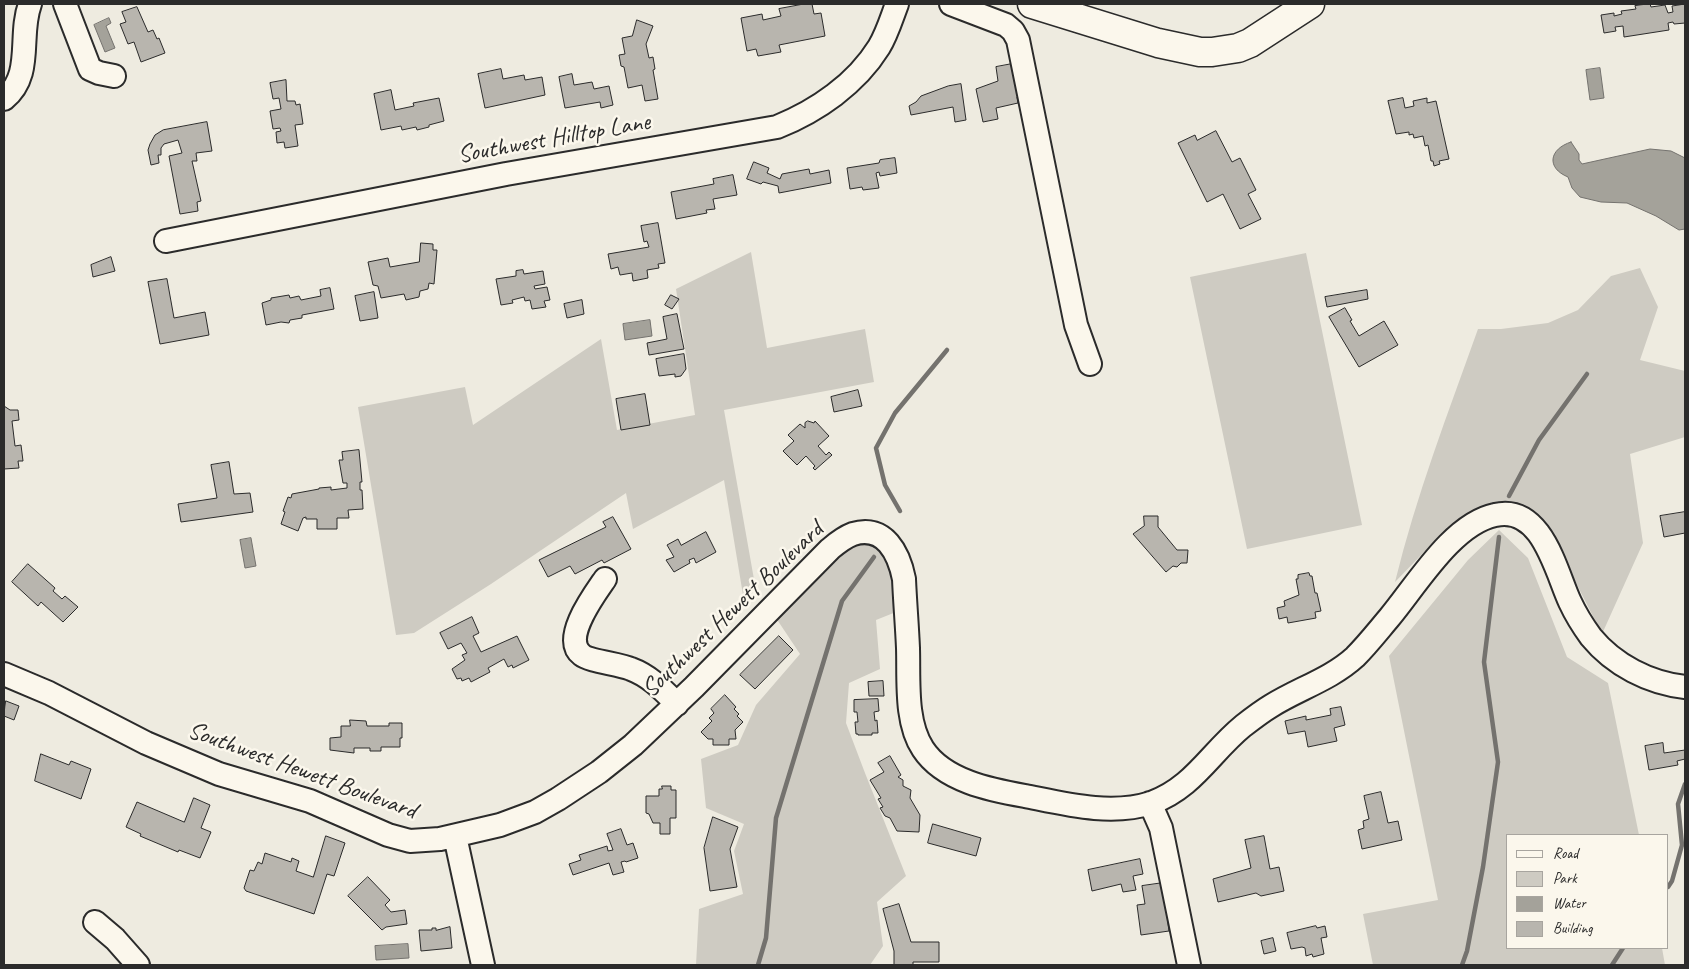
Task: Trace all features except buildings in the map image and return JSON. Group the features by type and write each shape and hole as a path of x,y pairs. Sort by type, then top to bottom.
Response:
{"main road":[{"path":"1032,4 1158,43 1200,52 1212,52 1238,48 1250,43 1310,4"}],"street":[{"path":"4,99 14,90 21,75 30,4"},
{"path":"65,4 90,69 114,76"},
{"name":"Southwest Hilltop Lane","path":"166,241 506,174 777,127 798,119 831,98 860,70 880,46 897,4"},
{"path":"951,4 1006,25 1013,31 1018,40 1076,325 1090,364"},
{"name":"Southwest Hewett Boulevard","path":"4,674 49,693 146,743 189,762 235,780 310,801 388,835 410,841 455,836 510,822 535,812 599,772 634,745 677,704 830,548 847,537 866,532 878,536 891,545 896,551 902,566 912,715 918,740 929,757 943,769 953,774 981,786 1005,792 1075,805 1108,808 1136,807 1150,803 1186,784 1240,729 1265,710 1332,673 1355,657 1391,616 1447,546 1471,526 1495,515 1512,515 1526,522 1538,532 1548,548 1578,618 1601,647 1637,674 1665,684 1685,687"},
{"path":"604,580 588,605 576,631 574,641 577,649 583,656 639,672 650,679 677,704"},
{"path":"1150,803 1161,828 1189,965"},
{"path":"455,836 483,965"},
{"path":"95,922 116,939 138,965"}],"green space":[{"path":"751,252 767,348 865,329 874,382 724,410 755,585 743,595 724,480 633,529 626,493 491,584 414,633 396,635 358,407 465,387 473,425 601,339 617,430 695,415 676,289"},
{"path":"1306,253 1362,525 1247,549 1190,277"},
{"path":"1640,268 1658,307 1640,360 1685,371 1685,437 1630,454 1643,543 1602,634 1546,524 1524,505 1481,507 1427,549 1395,582 1423,486 1478,329 1501,329 1548,323 1578,310 1611,276"},
{"path":"1499,530 1528,558 1567,657 1608,683 1639,834 1506,834 1506,949 1662,949 1665,965 1373,965 1363,914 1438,900 1389,656 1468,560"},
{"path":"871,541 897,564 901,610 876,620 880,669 849,683 846,723 906,876 877,902 883,946 870,965 696,965 699,909 743,894 734,851 744,824 706,808 701,759 738,745 756,705 800,654 774,615 843,548"}],"water":[{"path":"109,18 111,23 106,26 115,48 105,52 94,25"},
{"path":"1600,68 1604,98 1590,100 1586,70"},
{"path":"1571,142 1579,154 1579,160 1582,164 1650,149 1671,151 1685,158 1685,229 1679,230 1656,216 1627,203 1601,202 1580,197 1572,188 1568,177 1556,169 1553,164 1553,159 1558,149"},
{"path":"650,320 652,336 625,340 623,324"},
{"path":"251,538 256,566 245,568 240,540"},
{"path":"408,944 409,958 376,960 375,946"}],"waterway":[{"path":"900,511 885,485 876,448 895,413 947,350"},
{"path":"1509,496 1539,440 1587,374"},
{"path":"1462,965 1467,951 1483,867 1498,762 1484,662 1499,537"},
{"path":"758,965 766,938 776,818 842,601 874,557"},
{"path":"1669,886 1682,845 1678,804 1685,784"},
{"path":"1612,965 1622,949"}]}
